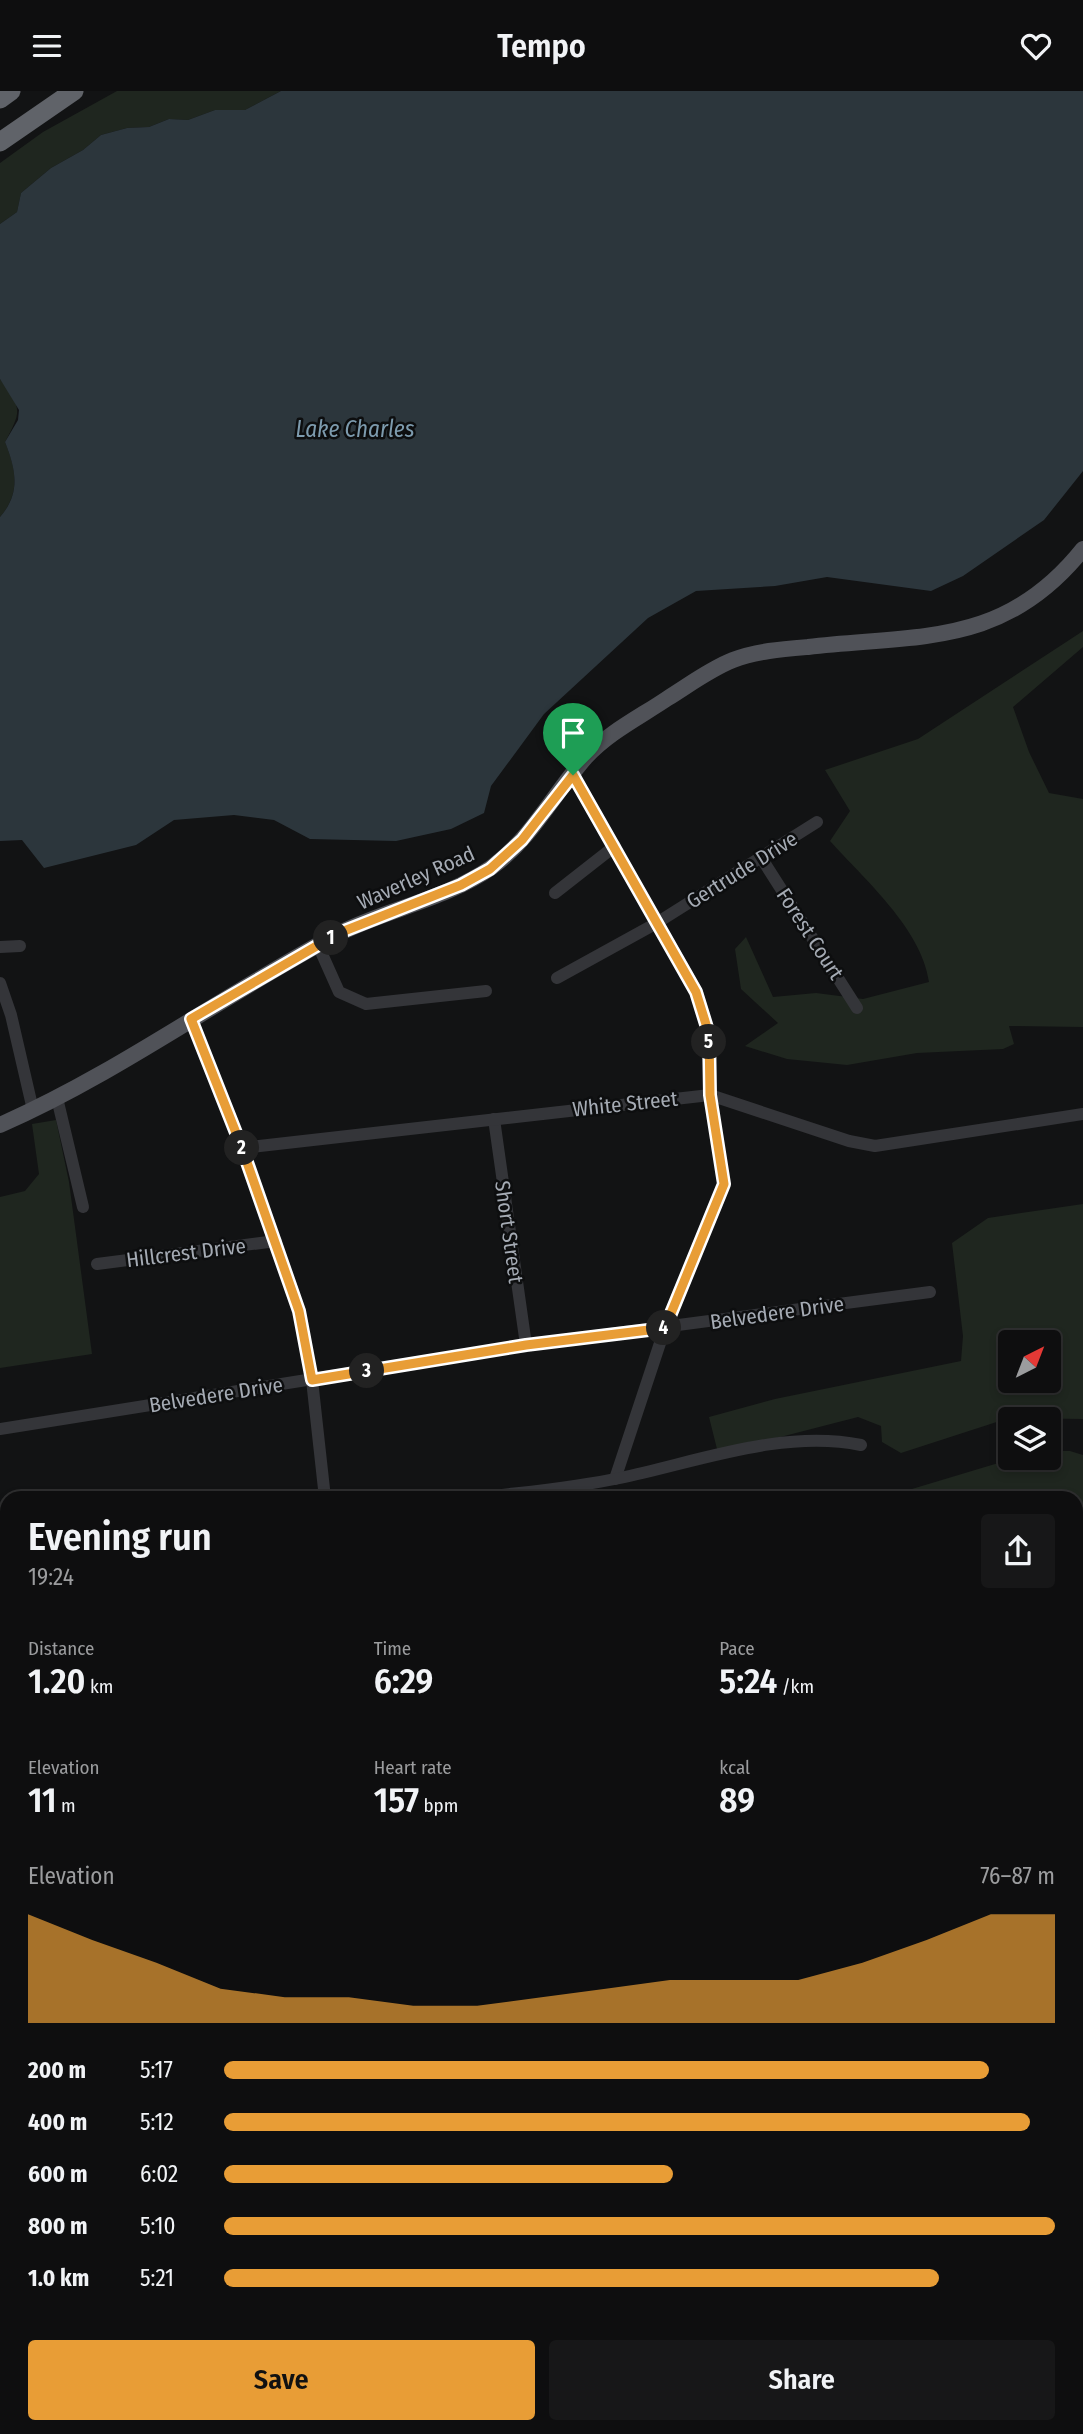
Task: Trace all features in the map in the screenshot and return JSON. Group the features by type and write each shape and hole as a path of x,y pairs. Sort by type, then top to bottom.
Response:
{"highway":[{"path":"0,99 11,91"},
{"path":"0,133 61,91"},
{"path":"0,142 74,91"}],"main road":[{"name":"Waverley Road","path":"0,1125 57,1098 339,933 461,885 490,869 522,840 602,741 735,659 770,651 929,638 969,630 1013,609 1083,549"}],"street":[{"path":"573,775 615,846 705,1012 709,1034 710,1095 724,1184 665,1328 615,1479"},
{"name":"Gertrude Drive","path":"557,978 656,924 817,822"},
{"path":"555,893 615,846"},
{"name":"Forest Court","path":"762,859 857,1008"},
{"path":"0,947 20,946"},
{"path":"318,946 339,992 356,1002 377,1004 486,991"},
{"path":"0,983 11,1014 33,1110"},
{"path":"191,1019 242,1148 299,1311 312,1380 324,1491"},
{"name":"White Street","path":"242,1148 710,1095 849,1141 875,1146 1083,1114"},
{"path":"57,1098 83,1207"},
{"name":"Short Street","path":"494,1119 526,1345"},
{"name":"Hillcrest Drive","path":"97,1264 276,1241"},
{"name":"Belvedere Drive","path":"0,1429 526,1345 930,1292"},
{"path":"528,1491 615,1479 780,1443 834,1439 862,1445"}],"shaded area":[{"path":"117,91 281,91 245,110 215,110 188,120 169,119 149,127 127,128 101,135 83,150 51,168 21,193 17,212 0,224 0,163 43,132"},
{"path":"0,379 16,404 17,416 5,442 14,471 14,490 0,517"},
{"path":"1083,631 1083,647 1013,707 1029,752 1049,793 1083,799 1083,1027 1009,1026 1014,1044 1003,1049 917,1053 847,1065 787,1059 745,1046 778,1023 741,989 735,949 746,937 773,997 816,993 863,999 929,982 924,962 904,924 830,841 850,811 825,770 918,739"},
{"path":"56,1120 69,1182 92,1354 0,1368 0,1197 25,1191 39,1174 32,1124"},
{"path":"1083,1204 1083,1419 1061,1419 1061,1407 998,1407 998,1422 901,1453 882,1442 881,1426 858,1417 718,1453 709,1417 775,1399 961,1361 963,1336 952,1243 988,1218"},
{"path":"1061,1451 1083,1455 1083,1491 905,1491 998,1463 998,1470 1061,1470"}],"water":[{"name":"Lake Charles","path":"281,91 1083,91 1083,471 1044,520 963,576 931,591 827,577 775,586 696,591 648,618 544,714 491,786 484,813 451,829 396,841 310,839 274,820 234,815 174,820 136,845 44,868 22,840 0,841 0,517 14,490 14,472 5,442 18,420 19,410 0,379 0,224 17,212 21,193 51,168 83,150 101,135 127,128 149,127 169,119 188,120 215,110 245,110"}],"route":[{"path":"573,775 696,992 705,1012 709,1034 710,1095 724,1184 665,1328 526,1345 312,1380 299,1311 276,1241 191,1019 339,933 461,885 490,869 522,840 573,775"}]}
